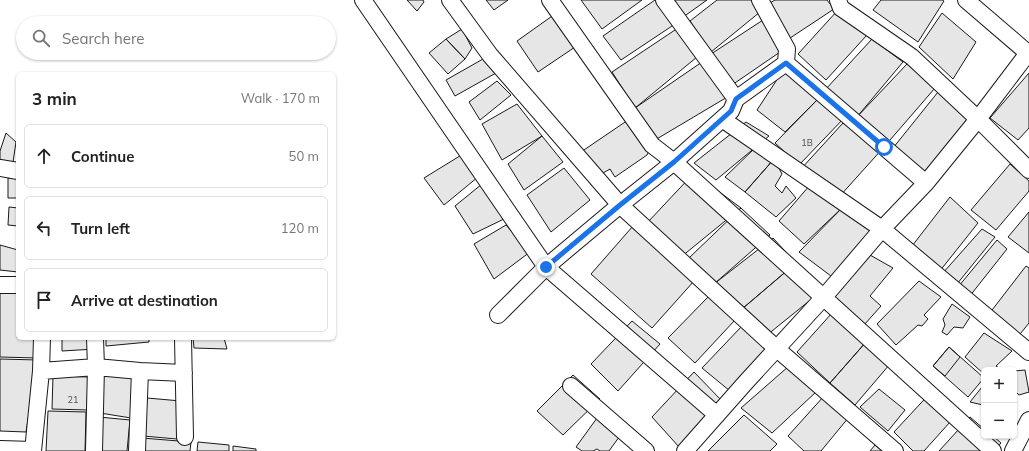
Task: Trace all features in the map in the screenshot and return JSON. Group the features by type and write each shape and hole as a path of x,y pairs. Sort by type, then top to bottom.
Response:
{"street":[{"path":"363,0 546,267 717,415"},
{"path":"450,0 490,54 620,205 777,349 895,451"},
{"path":"550,0 652,145 674,162 993,451"},
{"path":"664,0 736,99"},
{"path":"498,314 546,267 674,162 731,111 736,99 786,63 788,50 760,0"},
{"path":"838,0 841,8 912,57 978,119 1029,170"},
{"path":"685,451 824,297 882,229 926,183 978,119 1028,53 966,0"},
{"path":"786,63 926,183"},
{"path":"722,119 882,229 1029,352"},
{"path":"0,168 16,171"},
{"path":"0,285 16,286"},
{"path":"0,449 33,450 41,371 42,340"},
{"path":"94,451 95,340"},
{"path":"183,340 185,437"},
{"path":"41,371 96,366 140,371 184,373"},
{"path":"137,451 140,371"},
{"path":"571,386 646,451"},
{"path":"1013,451 1029,420"}],"building":[{"path":"407,0 423,0 424,2 417,11"},
{"path":"486,0 508,0 494,10"},
{"path":"581,0 642,0 602,29"},
{"path":"657,0 675,24 621,60 603,36"},
{"path":"664,0 707,0 679,20"},
{"path":"717,0 751,0 760,12 711,52 690,21"},
{"path":"775,0 827,0 834,9 784,42 763,7"},
{"path":"881,0 944,1 918,42 873,10"},
{"path":"838,10 867,35 826,80 798,54"},
{"path":"942,13 976,42 953,79 919,47"},
{"path":"555,14 578,45 538,72 517,41"},
{"path":"763,20 783,50 729,87 708,56"},
{"path":"678,28 697,57 635,108 612,72"},
{"path":"462,29 472,48 465,59 446,39"},
{"path":"446,39 465,59 448,74 429,53"},
{"path":"872,39 903,62 856,118 825,90"},
{"path":"490,55 496,73 455,96 446,80"},
{"path":"702,62 729,96 655,140 635,108"},
{"path":"907,64 935,88 884,147 856,118"},
{"path":"784,69 821,96 785,132 757,110"},
{"path":"1029,73 1029,128 1018,140 990,118"},
{"path":"497,81 511,95 480,120 469,102"},
{"path":"938,92 971,118 925,177 893,148"},
{"path":"821,96 847,115 799,165 775,143"},
{"path":"517,104 542,136 502,160 482,124"},
{"path":"628,120 652,145 647,155 615,177 610,169 603,173 581,152"},
{"path":"746,122 769,136 716,180 694,163"},
{"path":"843,123 884,147 839,197 800,170"},
{"path":"6,133 16,142 12,169 0,165 0,151"},
{"path":"542,136 563,162 524,190 508,164"},
{"path":"755,148 774,159 745,192 725,177"},
{"path":"463,154 478,177 444,205 424,178"},
{"path":"774,159 782,174 775,186 782,193 786,186 796,198 776,217 745,192"},
{"path":"1010,164 1029,181 1029,191 996,230 971,210"},
{"path":"564,168 590,200 551,232 527,195"},
{"path":"694,173 741,208 681,257 647,223"},
{"path":"8,178 16,178 16,198 8,198"},
{"path":"482,184 506,218 473,234 455,206"},
{"path":"810,185 844,206 804,244 779,221"},
{"path":"950,197 978,223 939,272 912,246"},
{"path":"844,206 873,231 835,279 799,252"},
{"path":"9,207 16,208 16,226 8,225"},
{"path":"741,208 770,235 714,284 689,258"},
{"path":"1029,212 1029,253 1008,237"},
{"path":"506,225 530,252 494,279 474,244"},
{"path":"633,226 694,281 652,328 591,274"},
{"path":"982,229 995,237 957,284 942,274"},
{"path":"773,238 796,263 742,309 714,284"},
{"path":"997,240 1007,249 969,297 958,287"},
{"path":"0,245 16,249 16,272 0,270"},
{"path":"870,255 893,268 870,296 881,306 864,325 831,296"},
{"path":"796,263 824,289 767,335 742,309"},
{"path":"1026,266 1029,268 1029,323 1016,339 989,314"},
{"path":"919,281 941,297 924,315 928,319 922,326 918,325 896,345 877,324"},
{"path":"0,288 16,289 16,340 38,340 37,358 0,357"},
{"path":"709,296 735,320 695,363 668,338"},
{"path":"952,304 970,317 963,328 954,327 947,335 942,332 945,325 943,319"},
{"path":"832,313 866,342 830,383 797,352"},
{"path":"632,321 660,344 618,391 591,364"},
{"path":"742,326 767,349 730,391 702,368"},
{"path":"984,333 1012,351 996,366 998,367 981,367 981,371 965,357"},
{"path":"62,340 94,340 95,349 62,351"},
{"path":"106,340 149,340 149,342 106,346"},
{"path":"193,340 225,340 227,349 194,348"},
{"path":"866,342 890,364 855,405 830,383"},
{"path":"949,347 960,357 945,376 933,366"},
{"path":"949,347 981,375 981,382 968,397 933,366"},
{"path":"0,359 38,360 26,432 0,431"},
{"path":"789,366 816,392 772,433 741,408"},
{"path":"99,370 137,374 131,418 100,413"},
{"path":"1025,370 1029,392 1019,395 1017,393 1017,371"},
{"path":"694,372 721,400 680,448 652,417"},
{"path":"573,375 600,399 563,435 537,411"},
{"path":"53,376 88,377 87,410 52,409"},
{"path":"981,388 981,405 970,402"},
{"path":"879,389 905,410 888,431 860,407"},
{"path":"934,389 959,412 924,451 913,451 894,432"},
{"path":"824,396 849,417 821,451 804,451 788,436"},
{"path":"147,398 181,401 177,439 143,436"},
{"path":"605,407 627,426 609,451 600,451 597,449 593,451 582,451 576,447"},
{"path":"48,411 86,412 85,451 46,451"},
{"path":"744,415 777,444 770,451 708,451"},
{"path":"99,417 130,420 127,451 97,451"},
{"path":"970,417 981,426 981,439 996,439 1001,443 994,451 939,451"},
{"path":"142,438 191,442 190,451 141,451"},
{"path":"198,442 229,445 229,451 197,451"},
{"path":"875,445 882,451 870,451"},
{"path":"233,446 256,449 256,451 233,451"}],"route":[{"path":"546,267 674,162 731,111 736,99 786,63 884,147"}]}
